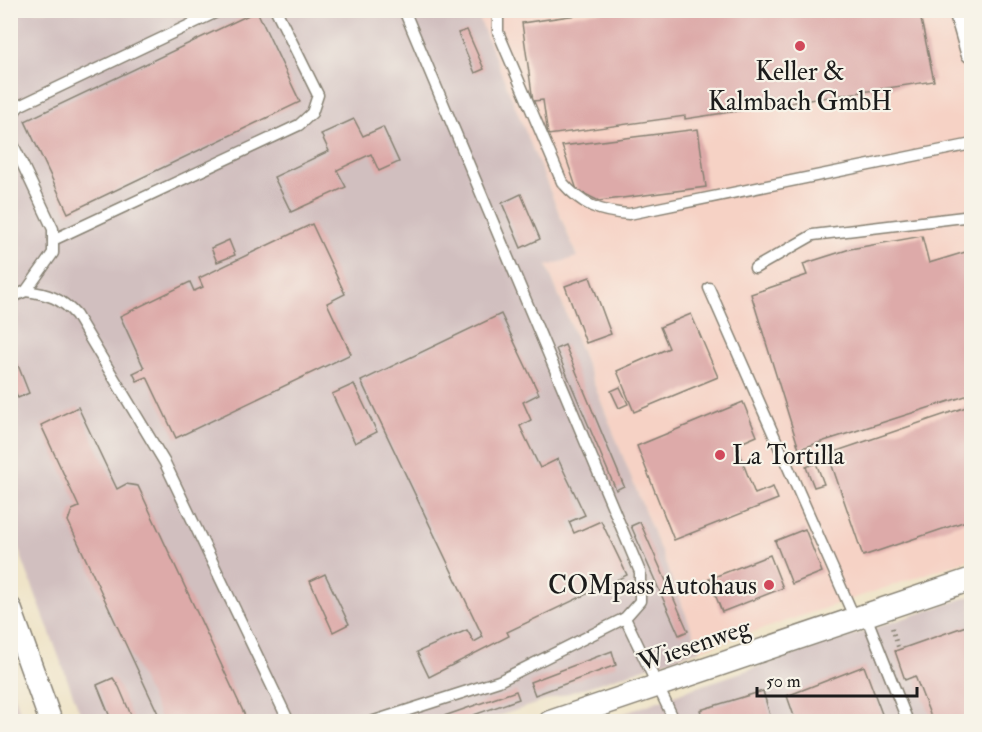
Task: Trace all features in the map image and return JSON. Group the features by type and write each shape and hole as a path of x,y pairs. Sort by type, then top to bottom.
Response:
{"street":[{"name":"Wiesenweg","path":"550,722 972,579"},
{"path":"10,608 51,722"}],"lane":[{"path":"10,117 19,106 221,10"},
{"path":"53,240 299,125 312,113 318,95 276,10"},
{"path":"371,722 499,681 626,618 640,601 640,572 404,10"},
{"path":"501,10 498,15 498,32 562,182 575,198 589,207 629,214 972,144"},
{"path":"10,138 53,229 53,253 26,291 10,298"},
{"path":"755,268 813,235 972,216"},
{"path":"709,288 908,722"},
{"path":"26,291 48,294 64,302 76,315 165,464 289,722"},
{"path":"626,618 675,722"}],"path":[{"path":"890,622 899,650"}],"shaded area":[{"path":"10,11 476,11 577,257 547,266 700,650 483,721 83,721 11,529"},
{"path":"476,11 971,11 971,559 700,650 547,265 577,256"},
{"path":"971,596 971,721 601,722 685,691"},
{"path":"11,683 23,721 11,721"}],"building":[{"path":"611,10 919,10 934,81 685,119 685,116 548,135 543,100 533,101 522,23"},
{"path":"257,11 300,102 68,213 25,121"},
{"path":"467,30 484,69 475,73 458,33"},
{"path":"354,119 363,136 383,127 399,162 379,171 371,154 337,170 346,187 291,212 274,177 329,151 321,134"},
{"path":"698,129 706,187 599,201 577,190 562,146"},
{"path":"521,194 540,239 521,248 502,203"},
{"path":"312,224 345,294 327,303 351,354 176,438 147,377 137,381 133,373 144,368 120,316 190,282 194,291 203,287 199,278"},
{"path":"922,236 929,263 972,250 972,394 799,449 751,294 807,275 803,264 850,249"},
{"path":"229,240 235,255 217,262 211,248"},
{"path":"590,277 611,334 586,343 565,286"},
{"path":"501,314 539,394 523,402 531,420 520,426 540,468 558,459 585,515 569,522 574,533 601,521 627,575 507,632 509,636 429,677 417,652 467,630 474,642 483,637 361,381"},
{"path":"691,314 718,377 634,412 617,371 669,348 660,327"},
{"path":"10,345 29,393 18,398 10,380"},
{"path":"565,345 624,486 616,490 556,349"},
{"path":"354,384 377,432 355,443 332,394"},
{"path":"620,387 628,404 619,408 611,391"},
{"path":"743,402 757,436 736,445 755,494 773,487 778,499 674,540 637,446"},
{"path":"972,405 972,519 863,556 828,454"},
{"path":"78,407 117,489 126,484 138,486 248,722 162,722 68,521 72,510 79,507 41,425"},
{"path":"816,463 824,484 814,487 806,467"},
{"path":"640,522 688,631 679,635 631,526"},
{"path":"805,529 822,572 792,584 775,541"},
{"path":"770,555 783,588 722,612 709,579"},
{"path":"325,574 349,624 333,632 310,581"},
{"path":"966,626 972,641 972,722 933,722 915,676 905,680 895,651"},
{"path":"612,651 616,665 535,695 530,682"},
{"path":"864,666 885,722 796,722 787,696"},
{"path":"113,678 134,722 112,722 97,685"},
{"path":"516,691 519,699 454,722 427,722"},
{"path":"763,691 772,722 704,722 700,710"}],"place":[{"name":"Keller & Kalmbach GmbH","path":"800,46"},
{"name":"La Tortilla","path":"720,455"},
{"name":"COMpass Autohaus","path":"769,585"}]}
